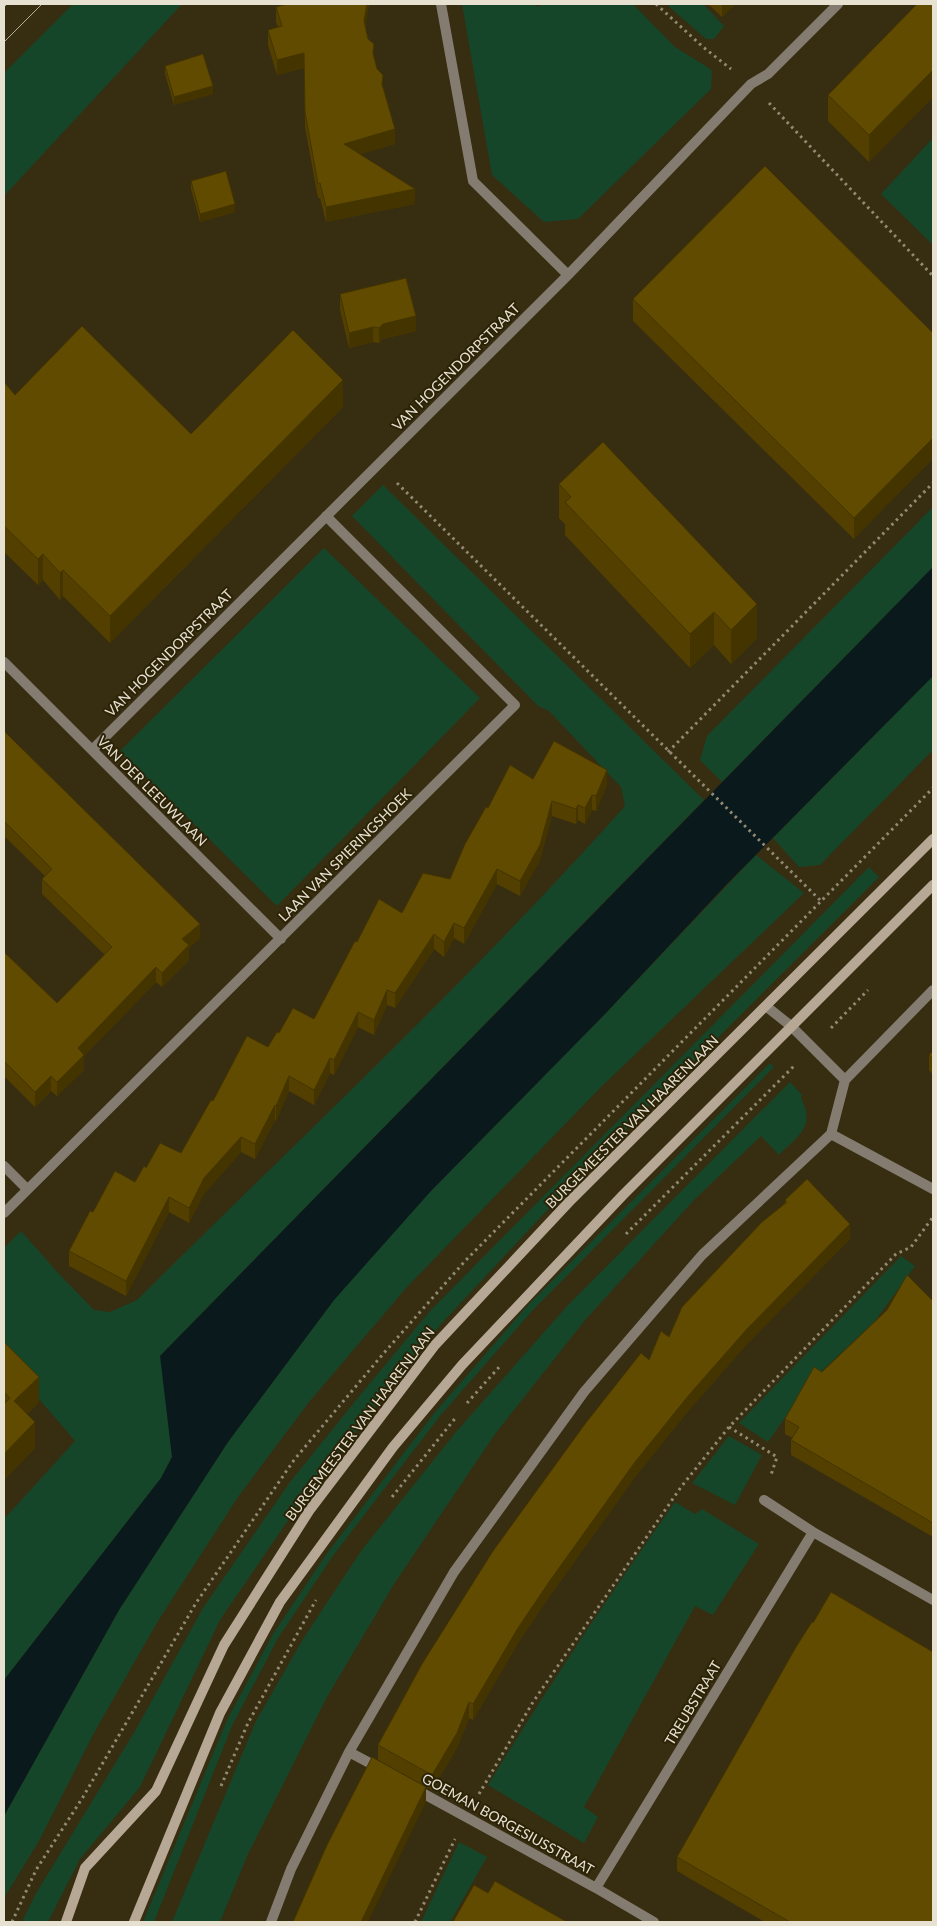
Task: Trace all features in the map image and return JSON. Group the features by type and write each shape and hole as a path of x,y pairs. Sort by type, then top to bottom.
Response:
{"main road":[{"name":"BURGEMEESTER VAN HAARENLAAN","path":"66,1922 85,1868 156,1791 224,1645 304,1519 435,1345 569,1202 933,840"},
{"path":"134,1922 220,1713 280,1602 393,1447 462,1365 624,1195 933,885"}],"street":[{"path":"441,4 474,181 568,275"},
{"name":"VAN HOGENDORPSTRAAT","path":"92,750 568,275 751,84 768,74 838,4"},
{"name":"LAAN VAN SPIERINGSHOEK","path":"4,1213 515,704 326,516"},
{"name":"VAN DER LEEUWLAAN","path":"4,662 281,939"},
{"path":"271,1922 291,1869 349,1752 454,1572 584,1392 702,1255 831,1134 845,1080 933,990"},
{"path":"767,1007 791,1026 845,1080"},
{"path":"831,1134 933,1190"},
{"path":"4,1166 27,1189"},
{"path":"764,1500 813,1532 933,1600"},
{"name":"TREUBSTRAAT","path":"596,1888 813,1532"},
{"path":"349,1752 391,1775"},
{"name":"GOEMAN BORGESIUSSTRAAT","path":"407,1784 654,1922"}],"path":[{"path":"656,4 704,47 751,84 933,276"},
{"path":"378,464 822,902"},
{"path":"668,752 933,483"},
{"path":"622,1237 872,986"},
{"path":"415,1922 466,1816 533,1702 681,1487 729,1427 896,1254 911,1247 933,1216"},
{"path":"388,1502 462,1409 507,1358"},
{"path":"729,1427 777,1457 764,1500"},
{"path":"221,1786 248,1723 318,1597"}],"green space":[{"path":"73,4 182,4 4,196 4,73"},
{"path":"462,4 534,4 538,7 541,4 633,4 675,47 712,70 711,89 578,219 544,222 492,175"},
{"path":"666,4 703,4 724,26 714,39 706,39"},
{"path":"933,138 933,245 881,194"},
{"path":"383,485 704,800 161,1355 172,1457 161,1478 4,1680 4,1519 75,1441 4,1358 4,1248 21,1231 94,1310 110,1312 137,1300 385,1057 507,933 625,806 621,787 549,711 538,706 352,516"},
{"path":"933,507 933,567 722,782 700,760 707,736"},
{"path":"324,548 480,698 277,906 120,751"},
{"path":"933,676 933,750 820,865 799,867 773,838"},
{"path":"756,855 804,893 601,1087 407,1287 309,1402 238,1497 158,1621 95,1731 39,1841 4,1898 4,1816 119,1610 228,1442 334,1300 430,1192 604,1015"},
{"path":"869,867 879,877 578,1177 442,1323 306,1494 220,1620 140,1787 80,1859 48,1922 22,1922 35,1895 135,1731 203,1608 290,1482 430,1311"},
{"path":"770,1063 774,1067 532,1311 440,1416 332,1557 278,1638 232,1726 154,1922 143,1922 227,1720 273,1634 328,1552 436,1411 528,1305"},
{"path":"790,1082 802,1095 801,1098 807,1116 803,1130 779,1155 761,1136 694,1200 586,1319 495,1434 394,1584 327,1697 248,1854 220,1922 172,1922 256,1721 303,1639 361,1551 456,1432 568,1305"},
{"path":"901,1256 915,1266 875,1321 809,1383 768,1442 739,1423"},
{"path":"729,1436 762,1455 735,1505 692,1483"},
{"path":"675,1502 695,1514 702,1509 759,1544 713,1615 695,1606 584,1807 598,1817 584,1843 488,1785 579,1642"},
{"path":"459,1842 487,1857 450,1922 421,1922"}],"shaded area":[{"path":"933,567 933,676 727,884 604,1015 430,1192 334,1300 228,1442 119,1610 4,1816 4,1680 161,1478 172,1457 160,1356"}],"building":[{"path":"287,4 367,4 364,21 368,39 374,44 373,53 377,69 383,75 382,84 395,129 344,144 415,189 326,207 320,183 318,184 305,112 304,53 277,60 268,30 282,26 276,7"},
{"path":"917,4 933,4 933,70 869,135 828,95"},
{"path":"203,54 213,86 174,97 165,66"},
{"path":"765,166 933,333 933,438 854,518 633,299"},
{"path":"226,171 235,204 200,214 191,181"},
{"path":"406,278 416,316 383,324 379,328 373,327 349,333 340,294"},
{"path":"82,326 191,434 293,330 343,380 110,616 63,570 60,573 43,554 38,559 4,526 4,382 15,395"},
{"path":"603,442 757,604 731,630 714,612 690,634 565,502 571,497 559,484"},
{"path":"4,731 200,924 182,939 189,945 162,973 156,967 78,1048 84,1055 57,1082 51,1076 35,1092 4,1061 4,952 57,1003 112,947 42,879 52,869 4,821"},
{"path":"554,741 607,770 596,796 592,795 585,808 578,805 576,809 552,801 540,845 520,881 497,869 464,928 454,923 444,942 434,934 395,993 387,990 374,1020 358,1012 334,1060 330,1058 314,1090 289,1076 276,1106 255,1144 241,1137 204,1178 189,1208 169,1197 126,1281 69,1251 90,1211 93,1212 115,1171 135,1182 144,1166 146,1168 160,1143 181,1153 211,1100 213,1101 247,1036 268,1047 277,1032 279,1033 293,1008 314,1019 379,899 402,913 423,873 450,879 465,844 486,807 488,808 510,765 533,779"},
{"path":"933,1051 933,1059 929,1055"},
{"path":"807,1179 850,1224 747,1329 689,1395 635,1462 518,1628 473,1704 469,1702 457,1733 432,1775 378,1745 422,1664 493,1551 585,1424 641,1353 649,1360 661,1331 669,1337 682,1307 762,1222 787,1202 785,1200"},
{"path":"907,1275 933,1301 933,1523 791,1440 799,1427 785,1419 814,1367 822,1372 887,1310"},
{"path":"4,1342 39,1377 14,1401 35,1422 4,1454 4,1404 10,1398 4,1392"},
{"path":"831,1592 933,1652 932,1922 790,1922 677,1857 796,1647"},
{"path":"372,1757 426,1787 361,1922 293,1922 327,1845"},
{"path":"495,1881 567,1922 453,1922 474,1885 488,1893"}],"tram line":[{"path":"4,7 7,4"},
{"path":"4,42 42,4"}]}
